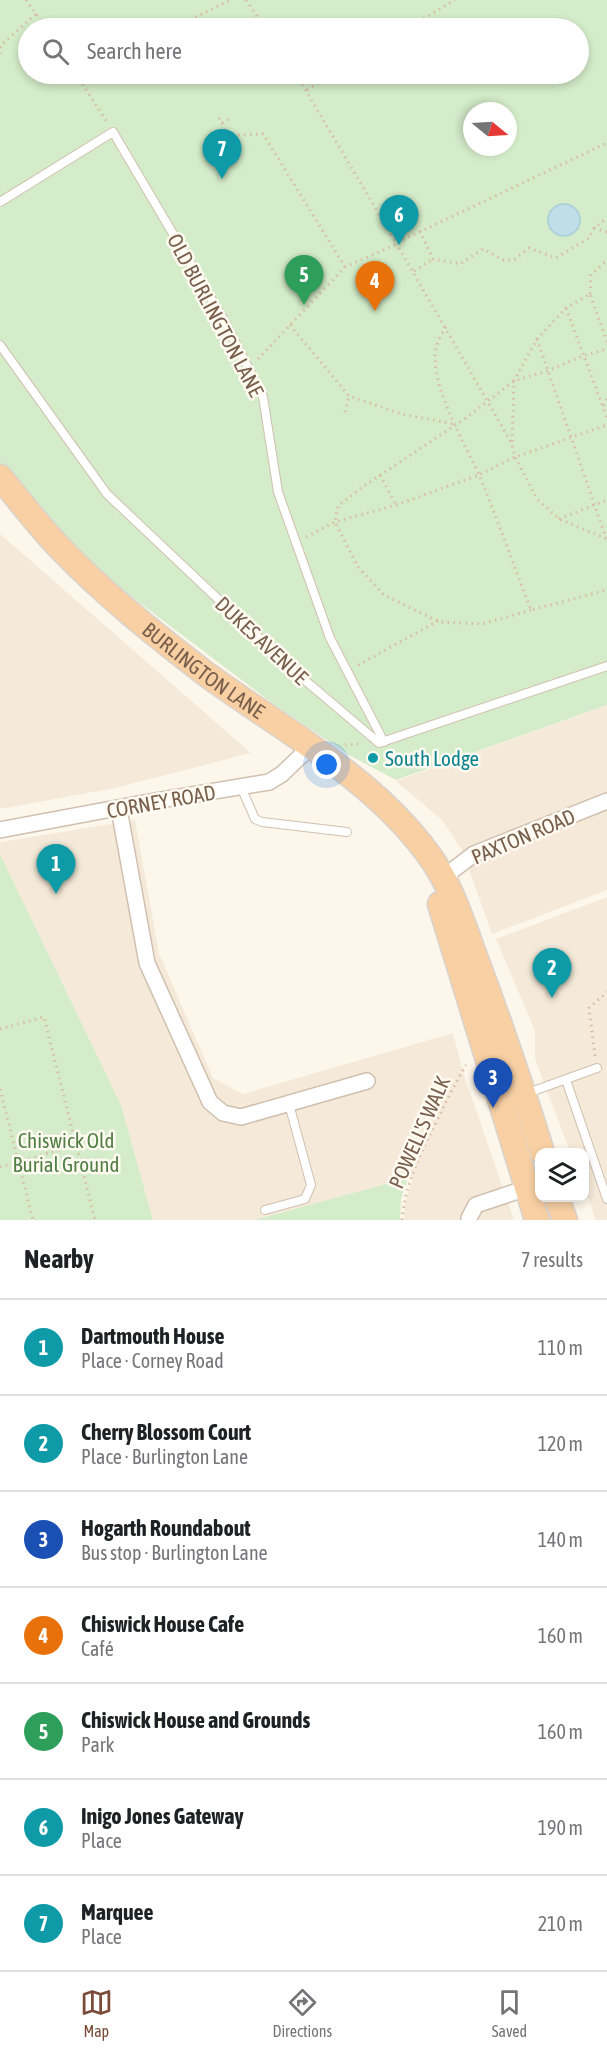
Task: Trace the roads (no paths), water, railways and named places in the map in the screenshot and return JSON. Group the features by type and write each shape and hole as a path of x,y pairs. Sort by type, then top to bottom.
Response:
{"highway":[{"name":"BURLINGTON LANE","path":"0,477 58,546 130,615 378,799 396,816 421,846 445,880 479,967 513,1099"},
{"name":"BURLINGTON LANE","path":"421,846 513,1099 540,1148"},
{"path":"513,1099 535,1187"},
{"path":"536,1202 537,1220"},
{"path":"541,1202 550,1220"},
{"path":"558,1202 565,1220"}],"street":[{"name":"CORNEY ROAD","path":"0,830 269,782 282,774 310,747"},
{"name":"PAXTON ROAD","path":"445,880 453,870 474,854 607,801"},
{"path":"119,809 147,963 210,1102 223,1113 241,1117 367,1082"},
{"path":"469,1220 476,1204 535,1191"}],"lane":[{"name":"OLD BURLINGTON LANE","path":"0,202 113,132 225,322 263,398 278,492 330,638 384,742"},
{"name":"DUKES AVENUE","path":"0,345 107,494 294,671 379,743 384,742"},
{"path":"384,742 607,666"},
{"path":"241,786 255,819 262,822 347,832"},
{"path":"513,1099 597,1068"},
{"path":"566,1080 607,1199"},
{"path":"265,1210 305,1199 311,1185 289,1104"}],"water":[{"path":"564,204 576,208 580,220 576,232 564,236 552,232 548,220 552,208"}],"place":[{"name":"Marquee","path":"222,179"},
{"name":"Inigo Jones Gateway","path":"399,245"},
{"name":"Chiswick House and Grounds","path":"304,305"},
{"name":"Chiswick House Cafe","path":"375,311"},
{"name":"South Lodge","path":"373,758"},
{"name":"Dartmouth House","path":"56,894"},
{"name":"Cherry Blossom Court","path":"552,998"},
{"name":"Hogarth Roundabout","path":"493,1108"}],"park label":[{"name":"Chiswick Old Burial Ground","path":"66,1152"}]}
